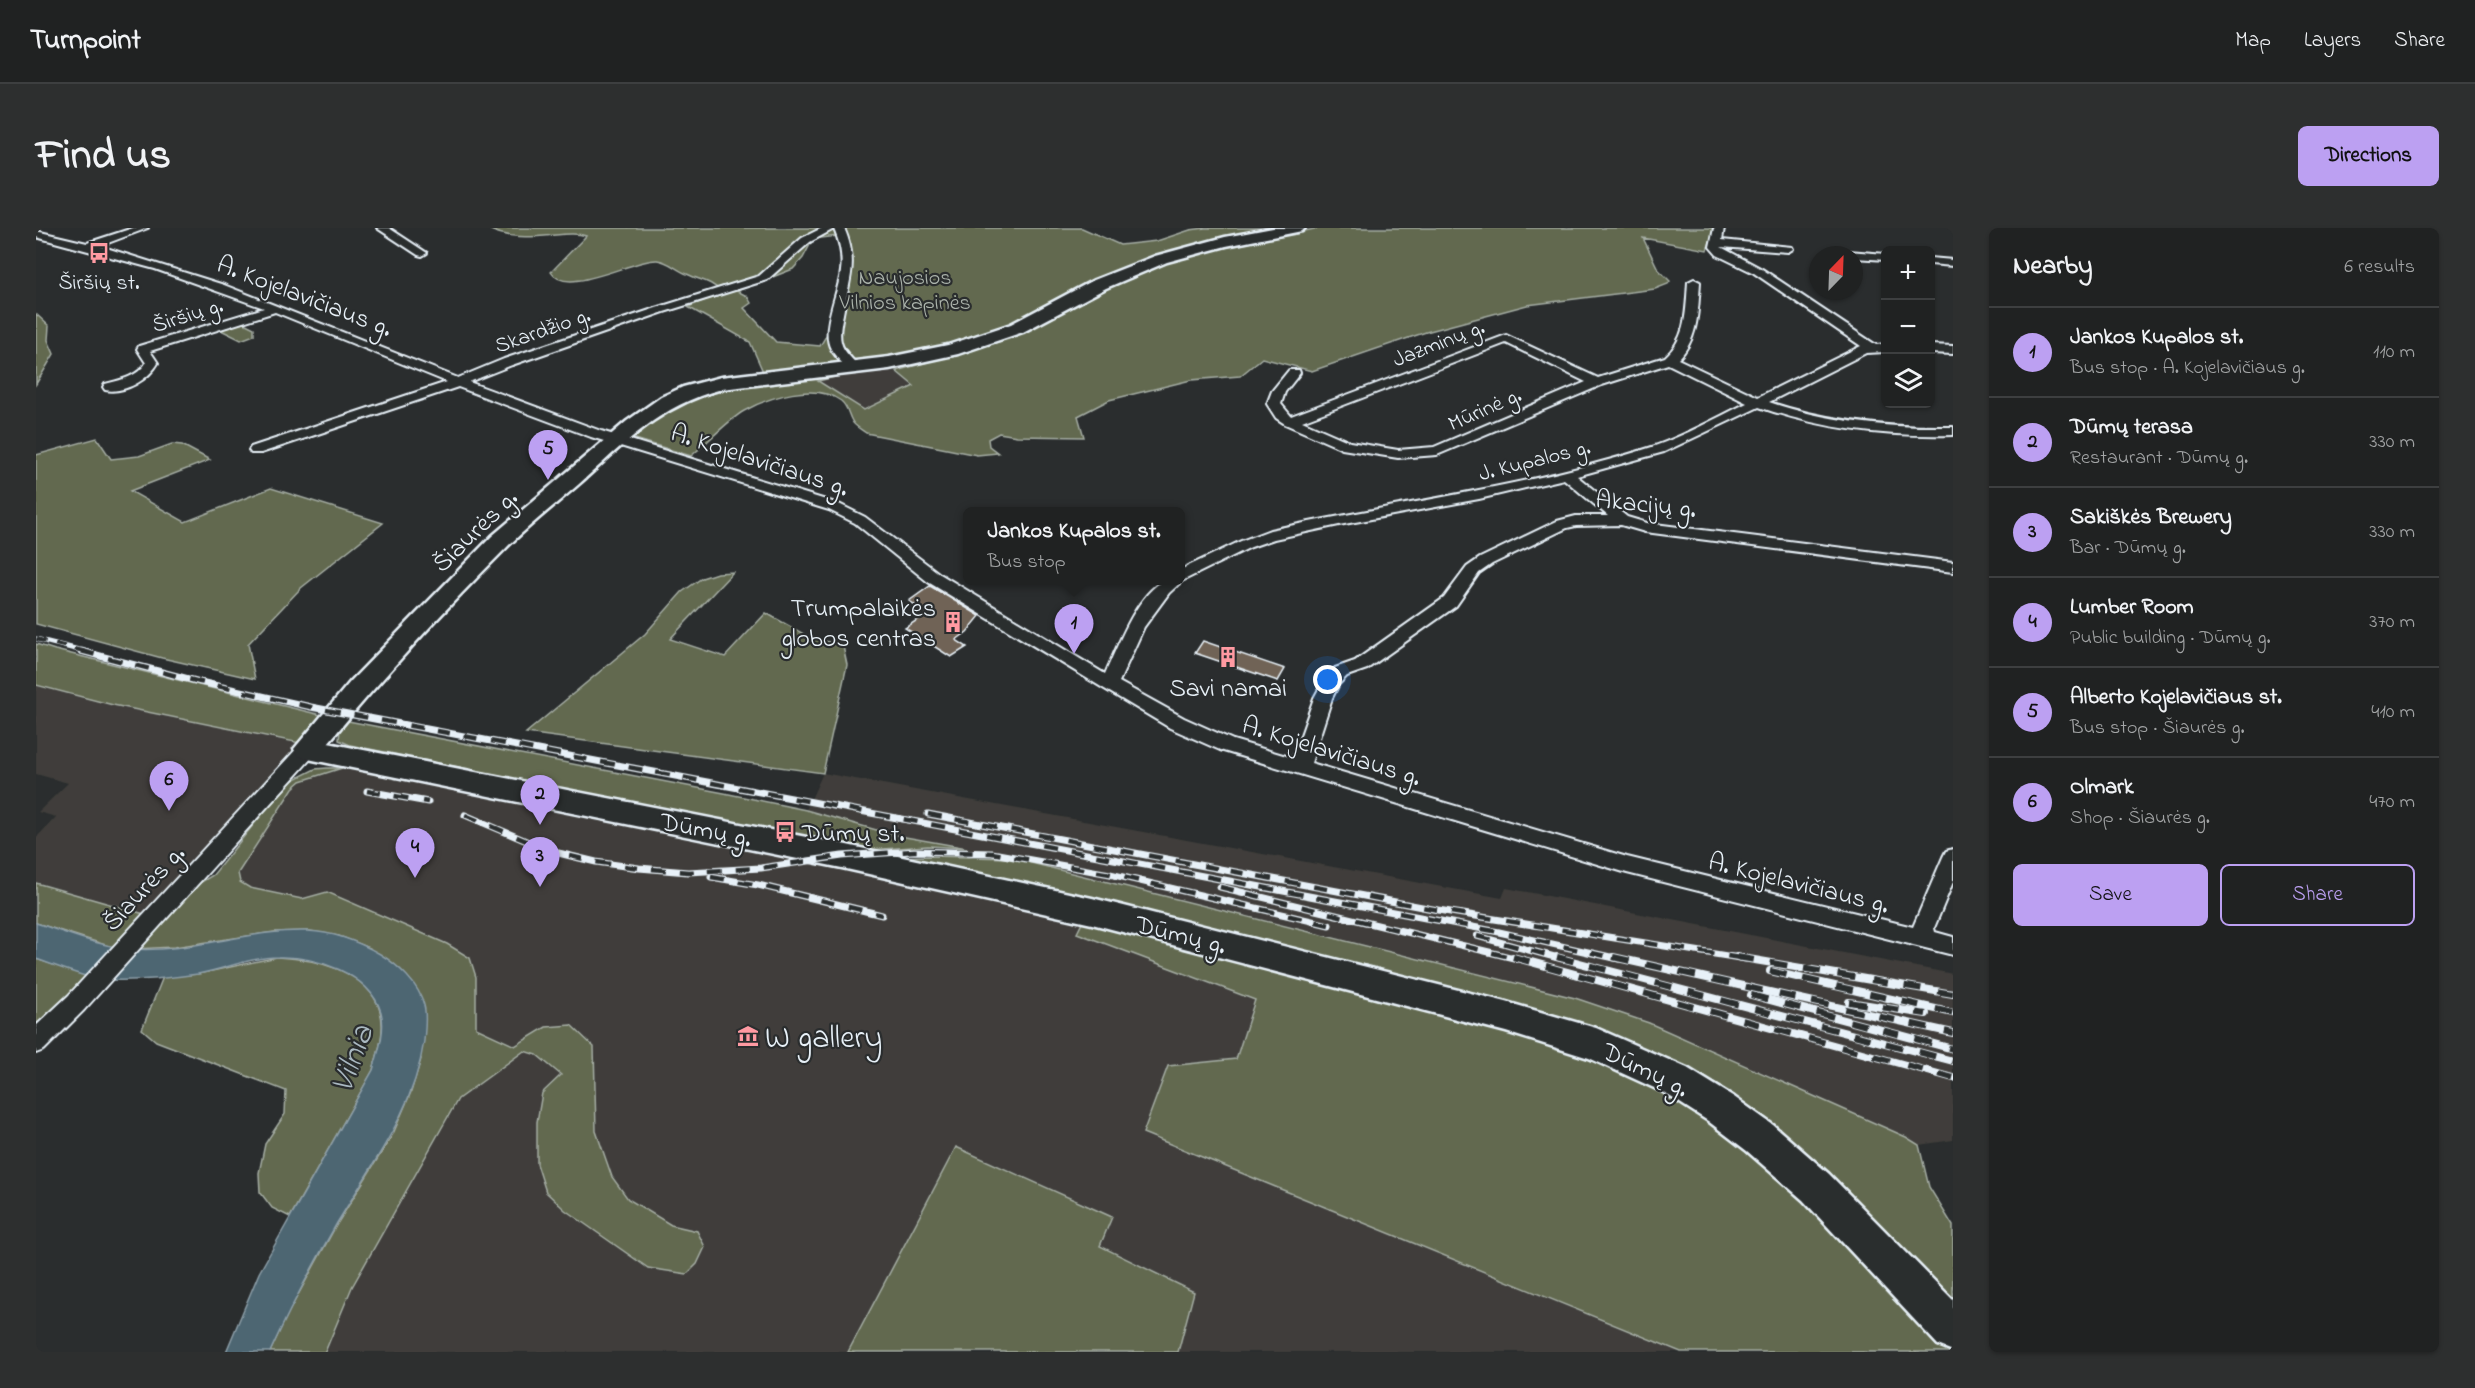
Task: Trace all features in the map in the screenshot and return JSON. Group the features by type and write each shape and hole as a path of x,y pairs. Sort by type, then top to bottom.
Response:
{"main road":[{"name":"Šiaurės g.","path":"308,749 359,688 470,570 509,533 617,440 661,406 697,389 721,383 854,368 918,358 975,344 1017,328 1100,284 1161,259 1225,242 1297,228"},
{"name":"Dūmų g.","path":"308,749 842,856 1092,911 1495,1014 1596,1044 1675,1080 1721,1109 1760,1138 1816,1186 1953,1330"}],"street":[{"path":"89,246 143,228"},
{"path":"382,228 422,253"},
{"name":"Skardžio g.","path":"256,450 458,382 508,362 660,310 763,278 806,240 830,228"},
{"path":"838,228 845,239 848,262 834,341 837,349 854,368"},
{"path":"1719,228 1715,247 1721,253 1758,271 1878,348"},
{"name":"A. Kojelavičiaus g.","path":"36,234 89,246 168,270 565,424 782,490 849,513 934,578 1109,684 1205,737 1627,865 1953,946"},
{"path":"1716,243 1788,249"},
{"path":"1863,255 1881,257"},
{"path":"1935,261 1953,263"},
{"path":"1669,360 1677,354 1686,341 1694,282"},
{"name":"Širšių g.","path":"110,387 133,380 149,369 152,363 143,349 273,309"},
{"name":"Jazminų g.","path":"1290,421 1506,339 1597,382"},
{"name":"J. Kupalos g.","path":"1185,574 1246,544 1270,535 1479,495 1567,475 1671,445 1864,349 1878,348"},
{"path":"1935,349 1953,350"},
{"path":"1669,360 1694,369 1759,402 1813,417 1887,431 1953,431"},
{"name":"Mūrinė g.","path":"1290,421 1347,446 1398,454 1414,454 1446,448 1597,382 1669,360"},
{"path":"1290,421 1281,415 1274,404 1279,391 1294,374"},
{"path":"1567,475 1622,520"},
{"name":"Akacijų g.","path":"1300,766 1323,698 1332,680 1341,672 1361,665 1450,602 1473,570 1486,561 1562,524 1576,521 1622,520 1645,527 1953,567"},
{"path":"1109,684 1150,604 1168,585"},
{"name":"Šiaurės g.","path":"36,1042 76,1003 308,749"},
{"path":"1926,940 1923,928 1953,856"}],"shaded area":[{"path":"890,368 915,386 864,410 817,381"},
{"path":"36,685 113,705 300,743 144,914 36,883 36,838 56,817 38,812 68,783 36,774"},
{"path":"342,768 773,853 1084,919 1077,933 1255,1000 1236,1059 1193,1063 1143,1133 1681,1352 1178,1352 1194,1292 1100,1246 1112,1217 956,1147 848,1352 325,1352 352,1287 458,1099 524,1051 537,1055 561,1075 546,1192 565,1210 648,1268 705,1247 697,1231 671,1225 628,1199 612,1177 596,1131 594,1047 546,1027 515,1046 476,1028 476,977 470,959 447,944 327,892 302,899 250,888 240,882 237,873 293,788 301,781"},
{"path":"823,773 1502,898 1506,888 1953,974 1953,1140 1919,1145 1649,1023 1575,998 967,848 894,835 806,810"}],"green space":[{"name":"Naujosios Vilnios kapinės","path":"487,228 1082,228 1120,245 1157,241 1190,230 1205,228 1280,228 1191,248 1007,327 921,354 764,374 750,342 688,307 723,293 709,283 657,260 646,261 585,279 571,281 559,279 551,272 586,236 567,234 528,237 500,233","holes":["838,236 843,250 841,289 830,327 820,346 776,342 744,308 751,303 747,296 737,291 793,269 803,258 813,239"]},
{"path":"1319,228 1715,228 1707,250 1643,238 1658,269 1670,281 1655,289 1527,305 1426,332 1312,371 1262,358 1240,376 1191,380 1109,400 1078,416 1084,437 1017,436 999,433 988,439 989,446 998,453 977,455 866,433 853,423 847,408 841,401 830,395 805,392 766,401 744,411 691,456 632,438 667,410 717,388 846,372 848,374 818,381 864,410 914,386 896,371 1009,339 1131,276 1176,258"},
{"path":"36,314 49,326 48,340 54,354 36,384"},
{"path":"242,322 254,328 254,335 241,340 221,330"},
{"path":"97,438 111,459 139,456 172,444 182,445 210,460 130,491 185,522 271,488 383,523 301,588 248,644 255,679 162,658 36,624 36,455"},
{"path":"733,572 670,639 725,657 766,613 807,636 843,646 847,665 823,773 526,733 645,634 682,592 702,578 717,573"},
{"path":"36,644 325,716 300,743 113,705 36,685"},
{"path":"348,721 724,793 806,810 894,835 967,848 928,846 867,850 350,745 339,740 340,729"},
{"path":"342,768 301,781 293,788 238,873 240,882 250,888 302,899 327,892 447,944 470,958 476,977 476,1028 515,1046 546,1027 571,1025 594,1047 596,1131 612,1177 628,1199 671,1225 697,1231 705,1247 697,1264 687,1274 648,1268 565,1210 546,1192 537,1164 537,1122 542,1093 561,1075 537,1055 524,1051 458,1099 352,1287 325,1352 270,1352 287,1315 337,1224 393,1134 411,1092 421,1059 370,948 339,936 310,931 274,932 174,947 134,949 193,887 213,875 287,783 315,769"},
{"path":"898,857 1011,858 1575,998 1649,1023 1906,1137 1919,1145 1929,1187 1953,1226 1953,1310 1688,1074"},
{"path":"36,883 144,914 112,947 36,923"},
{"path":"1084,919 1542,1042 1624,1072 1681,1104 1765,1166 1842,1238 1950,1352 1681,1352 1143,1133 1168,1066 1236,1059 1255,1000 1077,933"},
{"path":"277,957 323,964 352,976 374,997 382,1018 381,1041 373,1070 290,1217 272,1208 260,1192 259,1173 265,1144 285,1114 286,1091 156,1041 142,1029 163,977 198,974"},
{"path":"36,959 88,976 36,1031"},
{"path":"956,1147 1112,1217 1100,1246 1194,1292 1178,1352 848,1352"}],"water":[{"path":"36,923 96,943 132,949 176,948 286,931 327,933 355,942 380,954 401,969 418,990 426,1018 419,1066 411,1091 390,1136 337,1223 270,1352 226,1352 259,1273 373,1070 383,1026 381,1012 375,998 353,977 339,970 293,957 258,959 198,974 165,978 101,979 36,959"}],"building":[{"name":"Trumpalaikės globos centras","path":"930,586 980,616 967,632 956,640 967,647 951,657 905,628 928,613 909,601"},
{"name":"Savi namai","path":"1203,641 1285,669 1278,681 1195,653"}],"railway":[{"path":"36,639 87,652"},
{"path":"81,651 200,682 311,707 1499,932 1619,959"},
{"path":"367,791 428,802"},
{"path":"928,814 1438,910 1746,959"},
{"path":"465,815 550,851 596,862 639,868 688,872 761,868 842,856 914,851 992,853 1110,874 1329,925"},
{"path":"711,877 758,885 882,915"},
{"path":"1220,887 1518,959"},
{"path":"1477,936 1562,959"},
{"path":"1513,957 1953,1078"},
{"path":"1557,957 1953,1061"},
{"path":"1613,957 1953,1033"},
{"path":"1737,957 1953,994"},
{"path":"1770,971 1953,1013"},
{"path":"1751,995 1953,1049"},
{"path":"1849,1002 1926,1014"}],"place":[{"name":"Širšių st.","path":"99,253"},
{"name":"Alberto Kojelavičiaus st.","path":"548,480"},
{"name":"Trumpalaikės globos centras","path":"953,622"},
{"name":"Jankos Kupalos st.","path":"1074,654"},
{"name":"Savi namai","path":"1228,657"},
{"name":"Olmark","path":"169,811"},
{"name":"Dūmų terasa","path":"540,825"},
{"name":"Dūmų st.","path":"785,832"},
{"name":"Lumber Room","path":"415,878"},
{"name":"Sakiškės Brewery","path":"540,887"},
{"name":"W gallery","path":"748,1036"}],"water label":[{"name":"Vilnia","path":"350,1058"}]}
